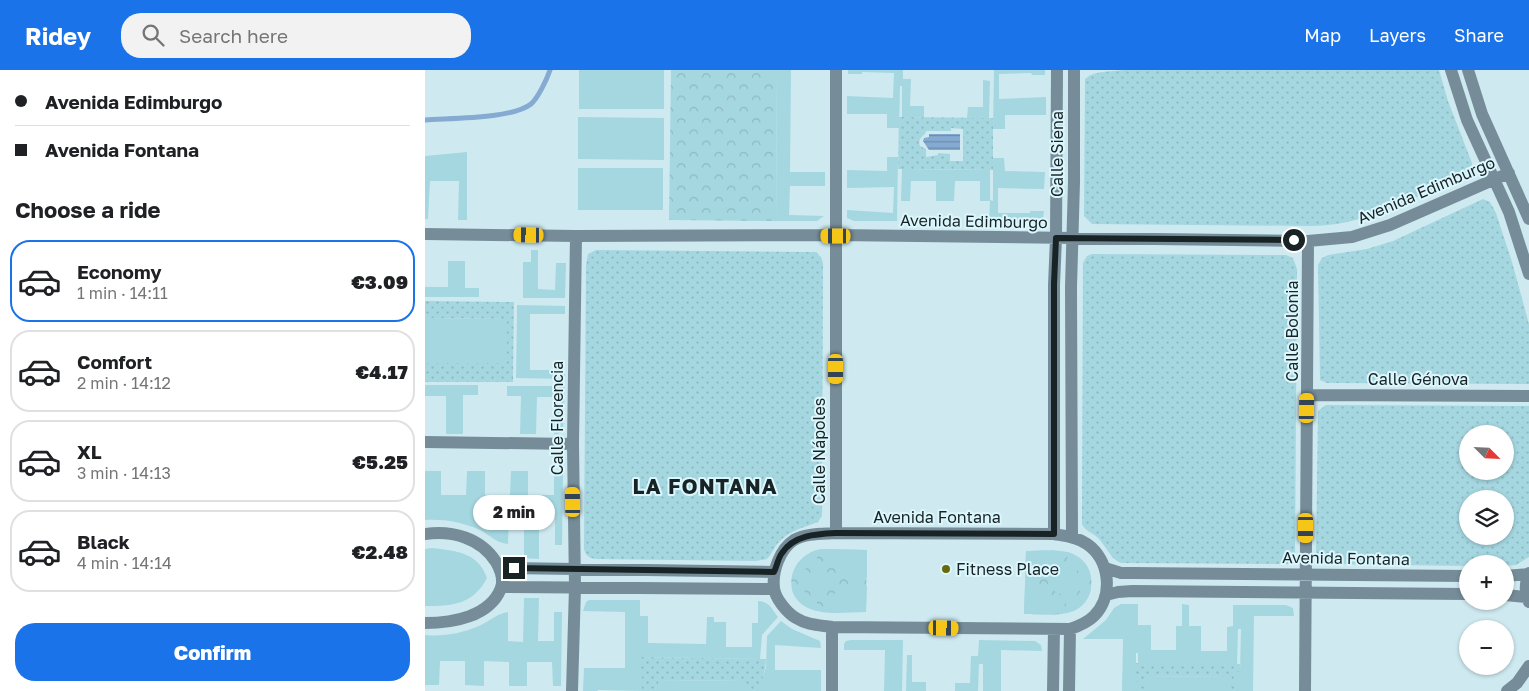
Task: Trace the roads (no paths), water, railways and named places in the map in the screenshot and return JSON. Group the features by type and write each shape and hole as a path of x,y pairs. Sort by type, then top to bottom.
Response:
{"street":[{"name":"Calle Nápoles","path":"836,70 836,533"},
{"name":"Calle Siena","path":"1054,534 1054,284 1057,70"},
{"name":"Calle Siena","path":"1072,537 1071,287 1074,70"},
{"path":"1451,70 1467,120 1509,212 1529,274"},
{"path":"1468,70 1482,114 1529,219"},
{"name":"Avenida Edimburgo","path":"425,234 1308,241 1352,237 1390,225 1509,173"},
{"name":"Calle Florencia","path":"573,691 575,569 573,444 576,236"},
{"name":"Calle Bolonia","path":"1305,691 1308,241"},
{"name":"Calle Génova","path":"1307,395 1529,396"},
{"path":"425,442 573,444"},
{"name":"Avenida Fontana","path":"773,589 774,572 782,553 794,540 811,535 836,533 1054,534 1072,537 1087,545 1099,556 1105,568 1121,573 1459,576"},
{"path":"425,534 455,534 477,542 491,554 500,568 502,578 501,587 491,604 472,616 446,623 425,623"},
{"path":"500,568 774,572"},
{"path":"501,587 773,589 781,603 794,617 808,624 832,627 1054,630 1070,629 1084,625 1094,616 1106,595 1105,568"},
{"path":"1514,575 1529,574 1526,582 1528,600 1514,597"},
{"path":"1106,595 1132,591 1459,594"},
{"path":"832,627 832,691"},
{"path":"1069,691 1070,629"},
{"path":"1053,691 1054,630"},
{"path":"1507,691 1517,683 1529,666"}],"waterway":[{"path":"425,120 496,115 522,109 531,104 545,83 550,70"}],"place":[{"name":"Fitness Place","path":"946,569"}],"district":[{"name":"LA FONTANA","path":"705,487"}]}
